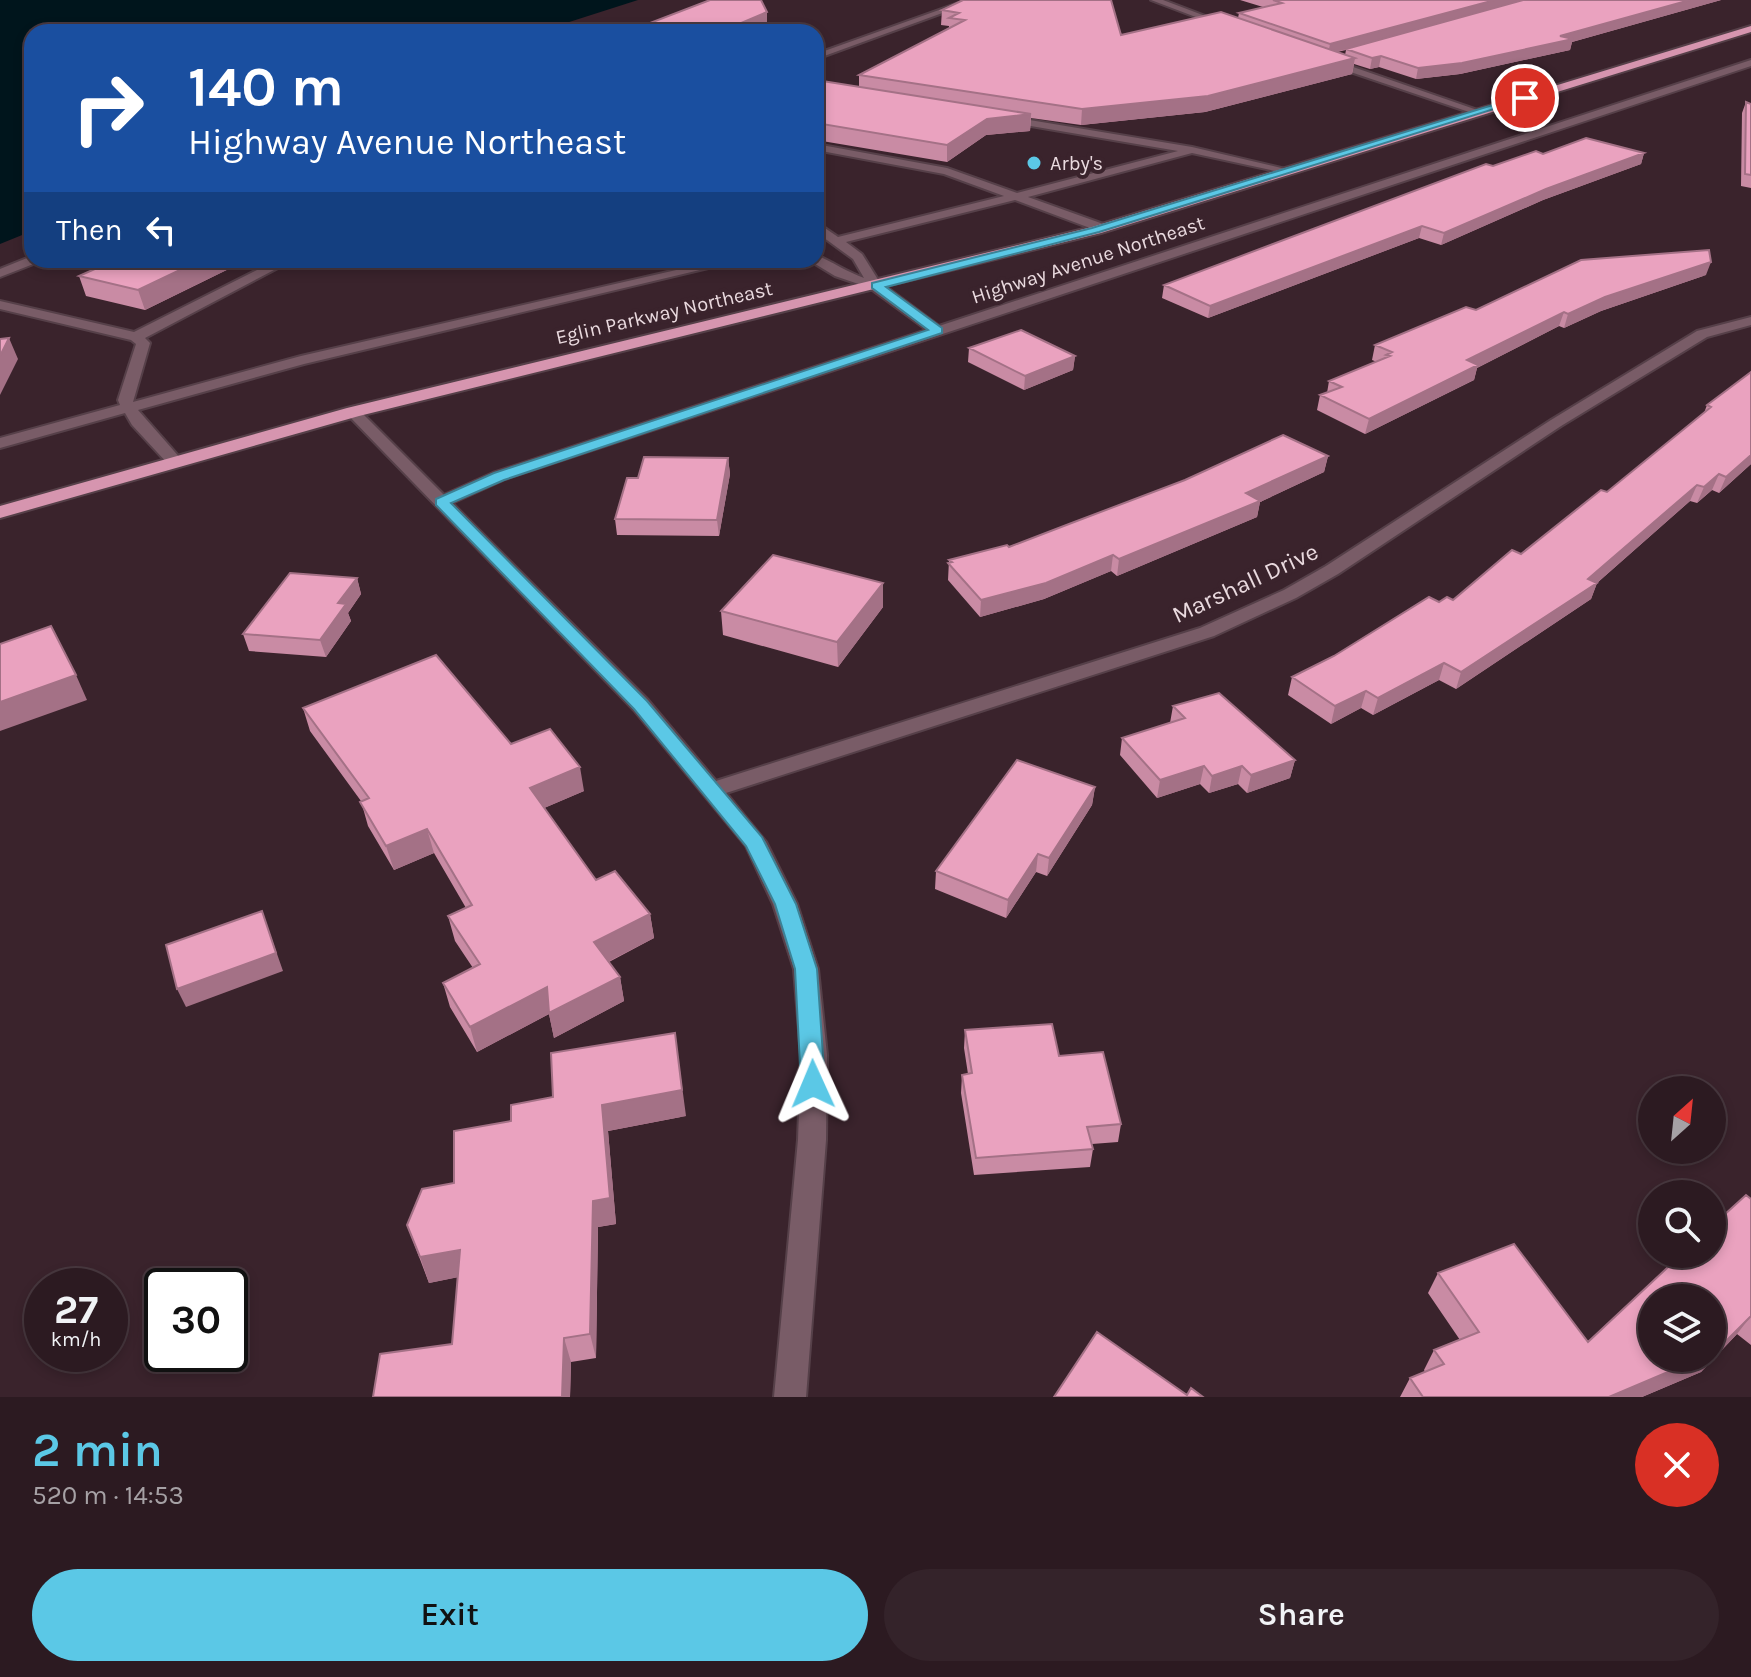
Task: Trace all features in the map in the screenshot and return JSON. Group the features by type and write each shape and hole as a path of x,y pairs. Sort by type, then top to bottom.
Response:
{"highway":[{"name":"Eglin Parkway Northeast","path":"0,512 353,412 876,286 1102,228 1751,29"}],"street":[{"path":"824,54 974,0"},
{"path":"1155,0 1241,31"},
{"path":"1311,55 1478,112"},
{"path":"1323,60 1337,56"},
{"name":"Highway Avenue Northeast","path":"441,502 499,476 1751,63"},
{"path":"996,118 1024,126 1192,150 1289,171"},
{"path":"824,148 947,171 1102,228"},
{"path":"836,241 1192,150"},
{"path":"824,232 858,257 876,286"},
{"path":"0,273 24,263"},
{"path":"824,264 839,273 876,286 937,331"},
{"path":"136,337 271,268"},
{"path":"0,443 301,360 701,268"},
{"path":"0,305 136,337 143,343 125,400 137,422 175,462"},
{"name":"Marshall Drive","path":"712,790 1207,632 1290,594 1332,570 1556,423 1702,334 1751,321"},
{"path":"353,412 641,705 755,842 785,904 806,969 814,1055 812,1140 790,1397"}],"water":[{"path":"0,0 638,0 563,24 24,24 24,234 0,244"}],"building":[{"path":"710,0 761,0 767,12 739,24 648,24"},
{"path":"963,0 1111,0 1121,35 1221,12 1355,58 1208,96 1082,109 859,75 965,20 949,18 959,13 942,10"},
{"path":"1273,0 1495,0 1330,44 1239,13 1282,3"},
{"path":"1523,0 1690,0 1560,36 1573,39 1462,63 1418,68 1346,49"},
{"path":"824,81 1031,114 987,119 947,145 824,124"},
{"path":"1746,102 1751,104 1751,175 1745,174"},
{"path":"1586,138 1644,153 1546,189 1444,233 1422,226 1210,306 1164,285 1486,164 1493,166 1536,151 1543,154"},
{"path":"1709,250 1711,262 1605,297 1568,314 1564,312 1467,360 1478,365 1369,419 1320,395 1342,387 1329,381 1390,356 1386,355 1392,352 1375,345 1466,307 1476,310 1581,260"},
{"path":"97,268 184,268 138,290 79,276"},
{"path":"1021,330 1075,356 1025,376 969,348"},
{"path":"9,338 0,356 0,339"},
{"path":"1751,372 1751,455 1726,477 1719,474 1704,487 1697,485 1588,579 1597,583 1461,672 1444,663 1378,698 1366,691 1335,706 1292,677 1334,656 1429,597 1439,602 1447,597 1453,600 1512,550 1521,554 1601,490 1607,492 1711,407 1707,405"},
{"path":"1283,435 1328,456 1246,493 1260,501 1119,559 1113,555 1046,583 981,600 948,563 952,562 949,560 1009,547 1185,480"},
{"path":"644,457 728,458 717,520 615,519 627,478 638,478"},
{"path":"773,555 883,583 837,642 721,611"},
{"path":"290,573 357,578 338,603 346,604 320,640 243,634"},
{"path":"51,626 76,675 0,702 0,644"},
{"path":"436,655 511,744 550,729 580,767 530,788 596,880 615,871 650,914 594,942 620,977 549,1013 547,987 470,1027 443,983 480,964 448,916 472,905 427,829 386,846 360,802 369,798 303,708"},
{"path":"1219,693 1295,760 1251,775 1242,766 1212,776 1204,766 1160,780 1122,738 1185,718 1173,706"},
{"path":"1017,760 1095,787 1049,858 1038,854 1008,900 936,871"},
{"path":"262,911 276,953 177,989 166,945"},
{"path":"1052,1024 1059,1056 1103,1052 1121,1124 1087,1127 1093,1149 976,1158 962,1075 972,1073 965,1030"},
{"path":"675,1033 682,1090 602,1105 610,1198 593,1201 590,1334 564,1338 562,1397 373,1397 380,1354 452,1344 460,1250 420,1257 407,1225 422,1189 454,1183 454,1131 511,1121 511,1105 553,1097 551,1053"},
{"path":"1746,1195 1751,1199 1751,1316 1726,1341 1726,1284 1650,1284 1667,1268 1726,1268 1726,1213"},
{"path":"1514,1244 1588,1342 1638,1295 1638,1372 1668,1372 1609,1397 1423,1397 1410,1378 1444,1364 1434,1350 1479,1332 1438,1273"},
{"path":"1097,1332 1187,1395 1191,1388 1203,1397 1054,1397"}],"place":[{"name":"Arby's","path":"1034,163"}],"route":[{"path":"813,1084 814,1055 806,969 785,904 755,842 641,705 441,502 499,476 937,331 876,286 1096,230 1525,98"}]}
